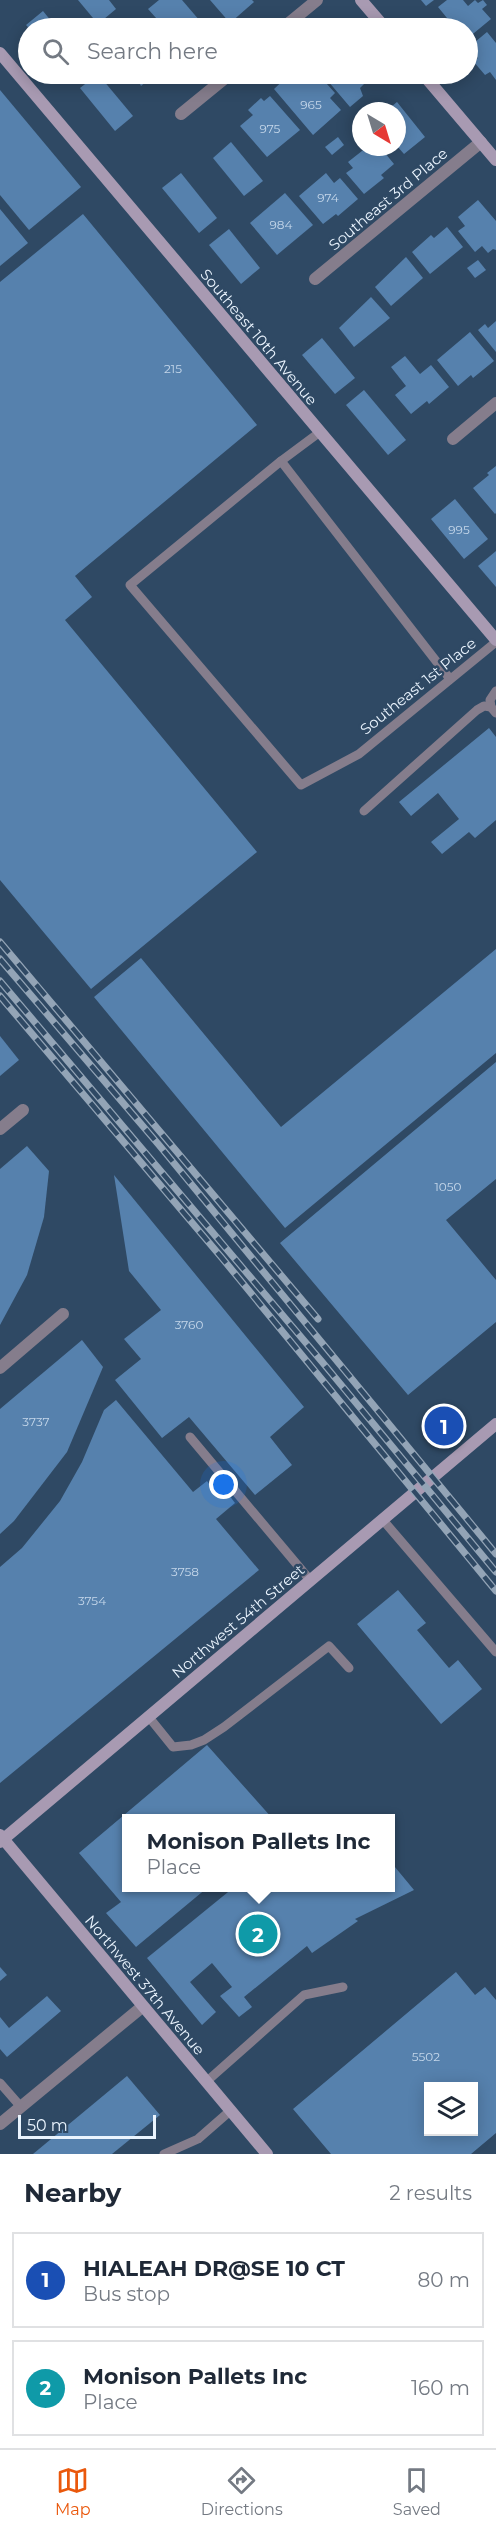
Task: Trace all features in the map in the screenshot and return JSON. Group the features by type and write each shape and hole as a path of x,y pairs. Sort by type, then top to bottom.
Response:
{"street":[{"path":"295,18 316,0"},
{"path":"361,0 376,18"},
{"name":"Southeast 10th Avenue","path":"0,53 18,74"},
{"name":"Southeast 10th Avenue","path":"26,84 496,641"},
{"path":"181,114 218,84"},
{"path":"432,84 496,160"},
{"name":"Southeast 3rd Place","path":"315,279 481,142"},
{"path":"453,439 496,403"},
{"path":"0,1129 23,1110"},
{"path":"0,1368 63,1314"},
{"name":"Northwest 54th Street","path":"1,1838 496,1424"},
{"name":"Northwest 37th Avenue","path":"1,1838 267,2154"},
{"path":"0,2124 142,2007"}],"lane":[{"path":"320,432 281,461 450,679"},
{"name":"Southeast 1st Place","path":"281,461 130,585 301,785 359,754 496,641"},
{"path":"493,710 490,700 496,691"},
{"path":"363,811 477,710 484,706 493,710"},
{"path":"190,1437 310,1580"},
{"path":"382,1519 496,1652"},
{"path":"148,1716 173,1747 191,1745 204,1740 224,1727 329,1646 349,1668"},
{"path":"206,2082 304,1995 344,1987"},
{"path":"0,2083 21,2107"},
{"path":"164,2154 198,2139 231,2111"}],"building":[{"path":"78,0 109,0 116,9 105,18 93,18"},
{"path":"159,0 182,0 197,18 156,18 148,9"},
{"path":"210,0 252,0 254,2 236,18 226,18"},
{"path":"421,0 434,0 426,6"},
{"path":"447,0 463,0 468,6 475,0 478,3 483,0 487,5 482,9 491,19 478,30 478,18 447,18 438,7"},
{"path":"43,11 49,18 34,18"},
{"path":"487,32 496,43 496,80 490,72 485,75 478,67 478,40"},
{"path":"85,84 106,84 133,116 115,131 80,88"},
{"path":"279,84 327,84 335,93 330,98 341,110 313,135 274,89"},
{"path":"330,84 364,84 360,88 363,96 356,102 352,102 350,107"},
{"path":"0,90 81,187 29,230 0,195"},
{"path":"270,96 300,130 267,157 240,126 253,115 248,110 261,98 264,101"},
{"path":"406,113 425,137 406,152"},
{"path":"338,137 344,145 332,155 325,147"},
{"path":"231,142 263,181 244,196 213,158"},
{"path":"356,156 387,156 394,164 381,175 384,178 364,194 346,173 353,168 348,162"},
{"path":"181,173 217,218 199,233 162,188"},
{"path":"326,173 334,183 340,178 358,199 338,216 336,214 323,224 299,196"},
{"path":"285,193 313,225 277,255 250,223"},
{"path":"478,200 496,221 496,250 493,249 488,253 482,246 475,252 458,231 465,226 458,217"},
{"path":"0,209 28,243 0,266"},
{"path":"83,214 257,425 75,576 92,597 65,620 257,852 91,989 0,880 0,282"},
{"path":"447,227 463,247 430,274 412,252 431,235 434,238"},
{"path":"229,229 260,268 241,284 209,245"},
{"path":"406,257 423,278 391,306 375,287"},
{"path":"478,260 486,270 475,278 467,268"},
{"path":"371,297 390,318 354,347 339,328"},
{"path":"496,321 496,352 478,330 485,324 488,328"},
{"path":"470,332 494,361 473,378 471,375 458,386 437,360"},
{"path":"322,338 355,378 335,394 302,355"},
{"path":"405,356 420,374 431,365 449,387 429,404 427,401 411,414 395,395 406,386 391,367"},
{"path":"364,390 406,440 388,455 346,405"},
{"path":"496,466 496,513 495,514 473,488"},
{"path":"455,499 488,539 464,559 431,519"},
{"path":"496,551 496,587 478,566"},
{"path":"489,728 496,737 496,820 475,838 469,832 442,854 431,842 459,819 438,793 411,816 399,802"},
{"path":"496,949 496,1053 285,1228 94,997 141,958 281,1127"},
{"path":"0,1036 19,1060 0,1076"},
{"path":"496,1062 496,1179 446,1220 496,1280 496,1322 408,1395 280,1243"},
{"path":"27,1146 49,1171 44,1217 27,1275 0,1325 0,1169"},
{"path":"114,1175 304,1407 270,1437 292,1465 255,1495 189,1417 162,1438 115,1380 141,1359 124,1339 161,1310 129,1271"},
{"path":"82,1340 103,1367 67,1452 14,1521 0,1534 0,1409"},
{"path":"116,1400 193,1492 207,1481 218,1496 226,1491 235,1503 216,1519 259,1570 0,1783 0,1567 22,1548 60,1501 82,1462 104,1410"},
{"path":"398,1590 426,1623 417,1630 449,1668 458,1660 482,1689 441,1724 357,1624"},
{"path":"207,1745 268,1814 125,1814"},
{"path":"122,1817 122,1892 202,1892 136,1947 106,1913 121,1902 79,1853"},
{"path":"395,1867 414,1890 355,1919 358,1921 312,1953 307,1946 244,1997 252,2007 239,2017 220,1996 232,1987 212,1963 190,1982 216,2012 202,2025 147,1958 228,1892 395,1892"},
{"path":"0,1967 7,1975 0,1981"},
{"path":"456,1972 475,1995 485,1987 496,2000 496,2133 471,2154 331,2154 293,2109"},
{"path":"47,1996 61,2011 7,2057 0,2049 0,2017 9,2028"},
{"path":"127,2076 160,2115 112,2154 33,2154"}],"railway":[{"path":"0,942 318,1319"},
{"path":"0,959 159,1145 496,1554"},
{"path":"0,981 323,1363 496,1572"},
{"path":"0,996 222,1258 496,1591"}],"place":[{"name":"HIALEAH DR@SE 10 CT","path":"444,1426"},
{"name":"Monison Pallets Inc","path":"258,1934"}]}
